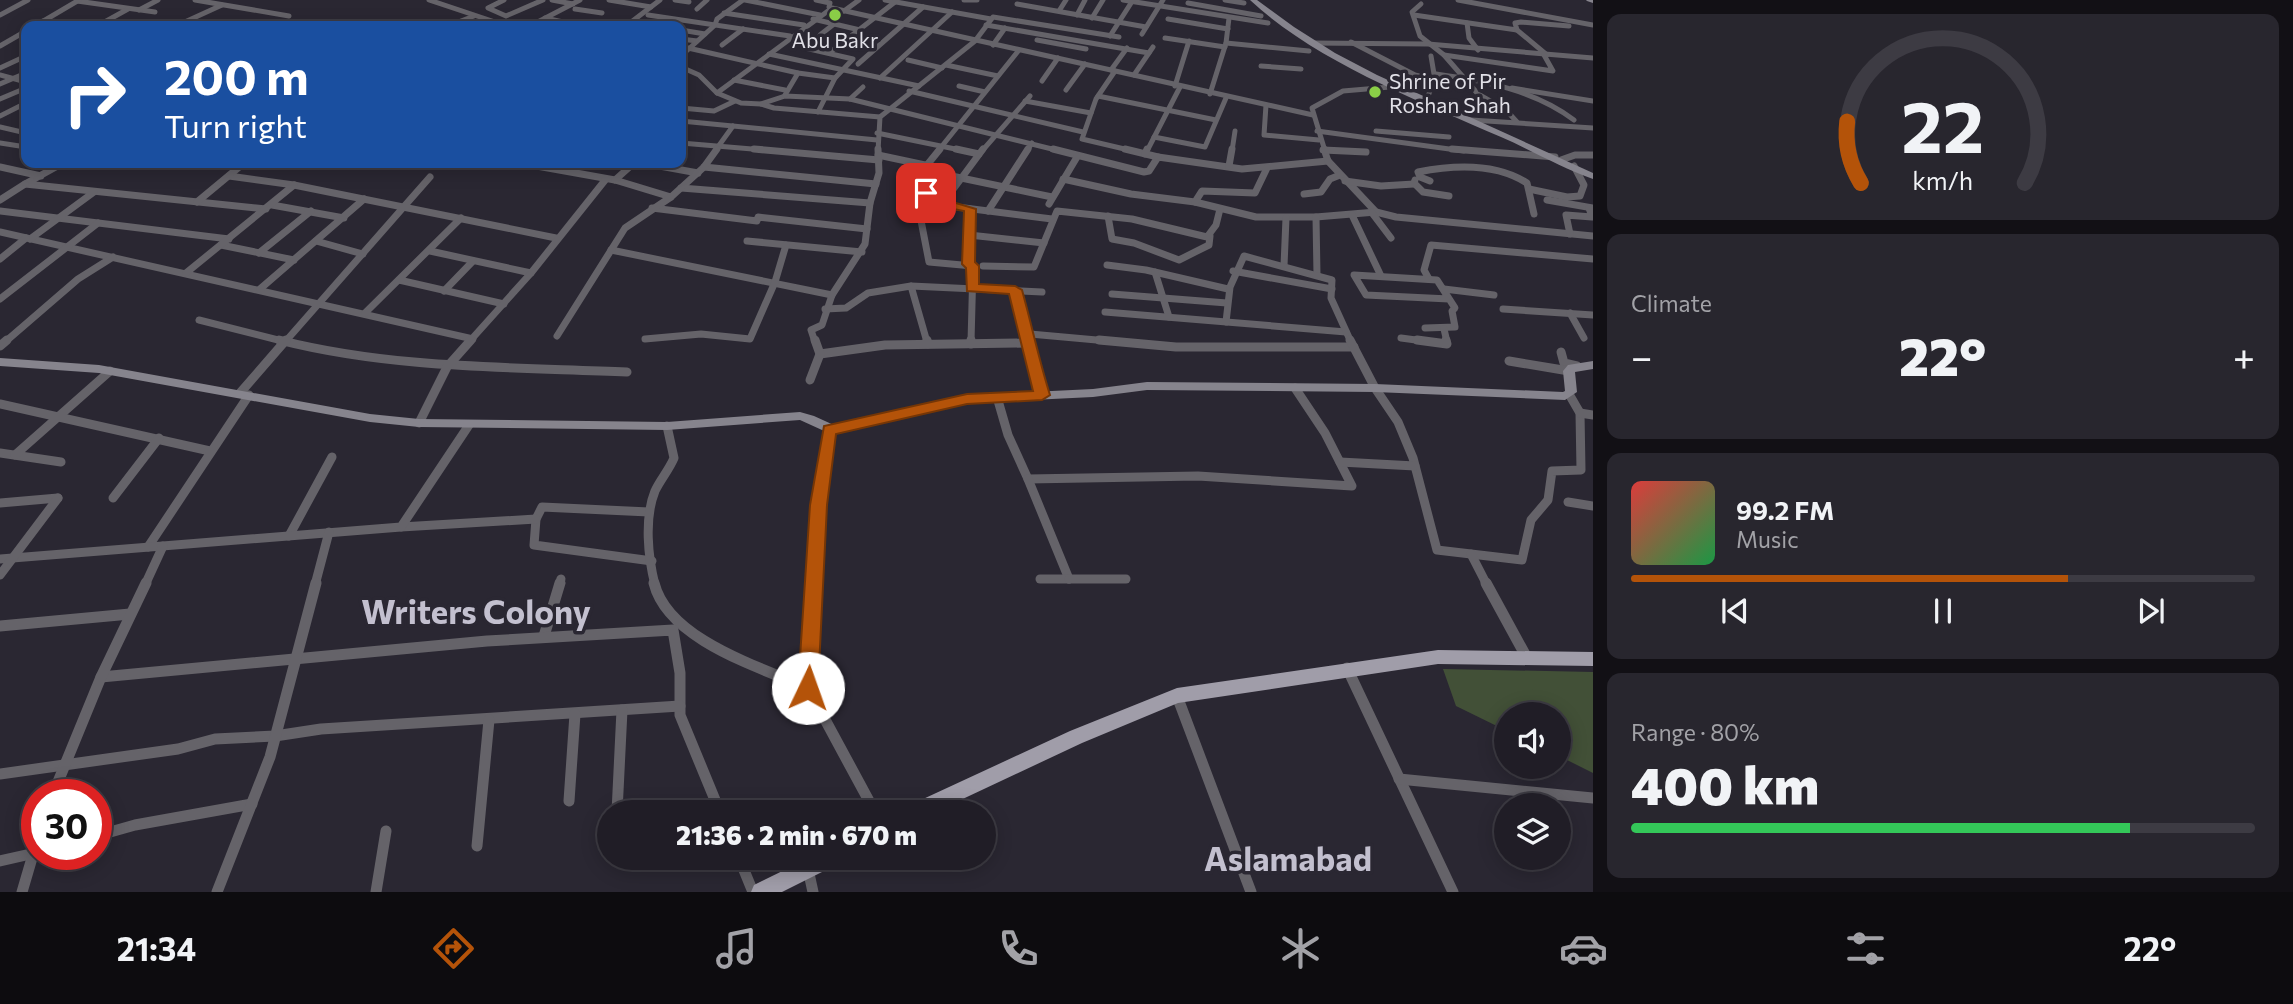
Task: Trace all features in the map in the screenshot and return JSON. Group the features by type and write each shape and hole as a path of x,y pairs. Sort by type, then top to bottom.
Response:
{"main road":[{"path":"941,800 1076,737 1177,696 1347,668 1438,657 1593,659"},
{"path":"761,892 806,870"}],"street":[{"path":"0,15 28,0"},
{"path":"104,6 117,0"},
{"path":"139,10 157,0"},
{"path":"195,0 289,16"},
{"path":"188,21 233,0"},
{"path":"429,0 490,21"},
{"path":"505,0 488,8 506,16 543,0"},
{"path":"552,0 602,13"},
{"path":"539,21 574,7 580,0"},
{"path":"609,0 651,7"},
{"path":"633,21 660,0"},
{"path":"675,0 690,1"},
{"path":"697,9 707,0"},
{"path":"686,50 715,25 717,19 744,0 820,15"},
{"path":"817,0 831,3 827,6 832,8 932,32 1313,115"},
{"path":"844,11 859,0"},
{"path":"885,0 952,12 1086,49"},
{"path":"964,0 977,0"},
{"path":"1041,8 1046,0"},
{"path":"1059,11 1066,0"},
{"path":"1077,15 1085,0"},
{"path":"1093,18 1102,0"},
{"path":"1123,0 1268,23"},
{"path":"1143,34 1163,0"},
{"path":"1214,16 1223,0 1249,1 1310,47 1390,87 1558,158 1593,176"},
{"path":"1458,0 1591,27"},
{"path":"43,21 78,1 156,12 139,21"},
{"path":"684,7 690,1"},
{"path":"1110,36 1132,1"},
{"path":"829,53 895,2"},
{"path":"1006,19 1019,2 1146,27"},
{"path":"1184,11 1189,2 1261,16"},
{"path":"1413,15 1421,4"},
{"path":"858,64 923,7"},
{"path":"718,93 804,25 832,8"},
{"path":"107,21 128,9"},
{"path":"579,21 592,12"},
{"path":"880,78 952,12"},
{"path":"724,13 804,25"},
{"path":"648,15 790,36"},
{"path":"1413,15 1517,30"},
{"path":"1413,15 1420,36 1444,55 1478,94 1506,110 1517,122"},
{"path":"461,21 474,16"},
{"path":"545,18 557,21"},
{"path":"1210,94 1226,45 1229,18"},
{"path":"813,19 860,30"},
{"path":"810,380 820,354 811,331 822,325 825,309 832,295 862,252 876,184 880,117 887,109 975,41 988,22 1006,19 1119,37"},
{"path":"1168,19 1228,29"},
{"path":"1467,23 1469,38 1478,50"},
{"path":"1444,55 1553,71 1545,55 1517,30 1515,23 1591,27"},
{"path":"820,35 834,24"},
{"path":"993,45 1005,28"},
{"path":"722,45 743,29"},
{"path":"1067,38 1072,30"},
{"path":"686,31 705,34"},
{"path":"0,46 21,35"},
{"path":"1039,37 1067,38 1151,50 1134,75"},
{"path":"1030,52 1039,37"},
{"path":"1166,38 1278,49 1349,41 1428,44 1593,58"},
{"path":"686,40 697,41"},
{"path":"1145,154 1178,86 1189,41"},
{"path":"1349,41 1415,75 1464,78 1507,89 1553,103 1574,120"},
{"path":"1077,62 1091,43"},
{"path":"688,48 798,73 835,78"},
{"path":"805,48 853,59 835,78 818,113"},
{"path":"1127,48 1098,96 1083,132 1082,139 1086,142 1194,165 1267,168 1303,160 1328,161"},
{"path":"1278,49 1282,68"},
{"path":"1019,50 925,165 925,171 1051,200 1077,157"},
{"path":"769,54 919,86"},
{"path":"1426,102 1433,76 1431,56"},
{"path":"0,68 21,58"},
{"path":"1042,81 1058,58"},
{"path":"908,60 998,76"},
{"path":"1066,90 1085,64"},
{"path":"1261,66 1301,69"},
{"path":"686,69 699,75 718,93 735,102 818,113 880,117"},
{"path":"761,104 785,93 798,73"},
{"path":"0,75 21,80"},
{"path":"0,84 21,75"},
{"path":"734,80 785,93 850,99 1144,172 1149,171 1158,157"},
{"path":"959,86 985,92"},
{"path":"850,99 863,87"},
{"path":"1390,87 1343,91 1312,105 1319,140 1328,161 1374,212 1391,238"},
{"path":"1507,89 1519,88 1593,101"},
{"path":"0,99 21,90"},
{"path":"909,91 1083,132"},
{"path":"1098,96 1216,120"},
{"path":"1154,137 1205,147 1226,97"},
{"path":"943,203 979,154 1027,99 1091,113"},
{"path":"686,108 714,111 735,102"},
{"path":"1266,105 1264,135 1319,140"},
{"path":"0,116 21,106"},
{"path":"686,114 691,109"},
{"path":"1471,120 1593,128"},
{"path":"686,121 877,136 979,154"},
{"path":"557,336 625,228 671,197 698,173 720,147 733,126"},
{"path":"0,127 21,132"},
{"path":"17,131 21,129"},
{"path":"1229,166 1235,131"},
{"path":"1317,131 1508,158 1593,155"},
{"path":"1376,131 1449,137"},
{"path":"1421,134 1426,145"},
{"path":"0,143 21,146"},
{"path":"988,211 1032,143"},
{"path":"686,144 878,158 925,165"},
{"path":"1323,150 1366,152"},
{"path":"1506,172 1508,158"},
{"path":"1530,189 1567,197 1580,196 1584,185 1574,166"},
{"path":"0,167 41,176"},
{"path":"704,167 876,184"},
{"path":"0,200 55,168"},
{"path":"197,202 238,168"},
{"path":"546,168 610,180 671,197"},
{"path":"419,423 447,367 531,274 556,238 610,180 627,168"},
{"path":"670,168 698,173"},
{"path":"1195,202 1202,191 1257,192 1262,173 1267,168"},
{"path":"1415,184 1420,177 1420,171 1439,168 1506,172 1525,180 1530,189 1534,214"},
{"path":"229,176 294,185 556,238"},
{"path":"148,547 245,394 288,340 430,177"},
{"path":"1420,177 1430,181"},
{"path":"1304,194 1320,194 1327,188 1330,179 1343,178 1381,186 1415,184 1423,192 1449,196"},
{"path":"1063,179 1131,194 1195,202 1251,216 1317,217 1374,212 1396,217 1451,220 1593,236"},
{"path":"25,184 311,211 344,218"},
{"path":"186,273 294,185"},
{"path":"681,188 870,203"},
{"path":"0,259 94,192"},
{"path":"971,344 973,266 929,262 918,205 928,195 970,209 1052,219"},
{"path":"260,289 364,199"},
{"path":"1547,200 1591,208 1592,217 1566,215 1570,234"},
{"path":"652,208 757,221 758,218 867,229"},
{"path":"968,264 970,209"},
{"path":"1108,216 1112,239 1134,243 1177,260 1209,246 1220,209"},
{"path":"0,211 229,239"},
{"path":"258,253 311,211"},
{"path":"983,266 1031,269 1057,211 1108,216 1210,236"},
{"path":"1352,215 1381,276"},
{"path":"1317,217 1317,275"},
{"path":"365,313 461,218"},
{"path":"1284,266 1286,218"},
{"path":"0,299 98,223"},
{"path":"0,232 473,339"},
{"path":"969,234 1044,243"},
{"path":"316,241 363,254"},
{"path":"747,241 862,252"},
{"path":"221,245 294,261"},
{"path":"645,339 701,334 750,340 775,282 786,245"},
{"path":"1429,279 1423,270 1431,245 1593,259"},
{"path":"611,250 832,295"},
{"path":"430,251 531,274"},
{"path":"1226,322 1228,289 1233,271 1246,256 1332,280 1331,298 1346,332 1375,388 1398,422 1415,466 1437,550 1522,560 1531,520 1548,500 1552,471 1581,470 1580,413 1569,394 1573,368"},
{"path":"0,346 78,279 113,257"},
{"path":"444,291 473,261"},
{"path":"1107,265 1155,272 1228,289"},
{"path":"1233,271 1332,289"},
{"path":"1155,272 1169,317"},
{"path":"1425,328 1455,327 1452,312 1455,308 1437,280 1354,277 1362,293 1366,295 1449,299"},
{"path":"399,280 504,304"},
{"path":"825,309 846,308 869,293 911,286 1042,292"},
{"path":"911,286 928,344"},
{"path":"1444,289 1494,295"},
{"path":"1015,290 1027,332 1026,343 1042,395"},
{"path":"1112,294 1227,303"},
{"path":"1503,309 1593,314"},
{"path":"1105,312 1346,332"},
{"path":"1570,313 1584,338"},
{"path":"199,320 370,359 447,367 627,372"},
{"path":"1401,338 1447,344 1444,328"},
{"path":"1027,332 1106,343 1176,347 1354,347"},
{"path":"820,354 870,346 1026,343"},
{"path":"1561,352 1564,363 1573,368"},
{"path":"1509,361 1573,368 1593,365"},
{"path":"0,363 110,371 370,418 469,425 667,426 800,416 814,419 829,429 859,426 967,399 1147,386 1375,388 1569,394"},
{"path":"15,455 110,371"},
{"path":"1028,479 1198,476 1352,485 1294,388"},
{"path":"997,397 1008,435 1028,479 1064,567 1069,579 1081,579 1126,579 1089,579 1077,579 1065,579 1040,579"},
{"path":"0,404 210,451"},
{"path":"1580,413 1593,415"},
{"path":"401,527 469,425"},
{"path":"667,426 674,458 655,492 649,512 652,561 660,598 695,635 808,688"},
{"path":"829,429 818,505 808,688 868,800"},
{"path":"113,498 159,438"},
{"path":"0,453 61,462"},
{"path":"289,536 332,457"},
{"path":"1340,462 1415,466"},
{"path":"0,503 58,498 5,559 0,575"},
{"path":"1568,502 1593,506"},
{"path":"649,512 545,506 540,508 536,519 534,547 652,561"},
{"path":"5,559 329,532 536,519"},
{"path":"217,892 252,804 275,736 329,532"},
{"path":"59,779 101,677 163,546"},
{"path":"1471,554 1527,658"},
{"path":"544,636 561,579"},
{"path":"0,626 130,614"},
{"path":"101,677 296,656 544,636 673,630 680,673 680,715 715,800"},
{"path":"1347,668 1454,892"},
{"path":"1177,696 1251,892"},
{"path":"0,774 178,749 215,739 275,736 321,729 680,706"},
{"path":"618,800 622,710"},
{"path":"569,801 575,714"},
{"path":"477,846 489,720"},
{"path":"1398,779 1593,798"},
{"path":"112,833 252,804"},
{"path":"376,892 386,831"},
{"path":"0,861 21,854"},
{"path":"22,892 29,870"},
{"path":"744,870 753,892"},
{"path":"808,870 813,892"}],"green space":[{"path":"1443,669 1593,672 1593,773 1571,762 1571,702 1494,702 1494,725 1456,706"}],"place":[{"name":"Abu Bakr","path":"835,15"},
{"name":"Shrine of Pir Roshan Shah","path":"1375,92"}],"district":[{"name":"Writers Colony","path":"476,610"},
{"name":"Aslamabad","path":"1288,857"}],"route":[{"path":"808,688 818,505 829,429 859,426 967,399 1042,395 1026,343 1027,332 1015,290 972,288 973,266 968,264 970,209 942,203 926,193"}]}
